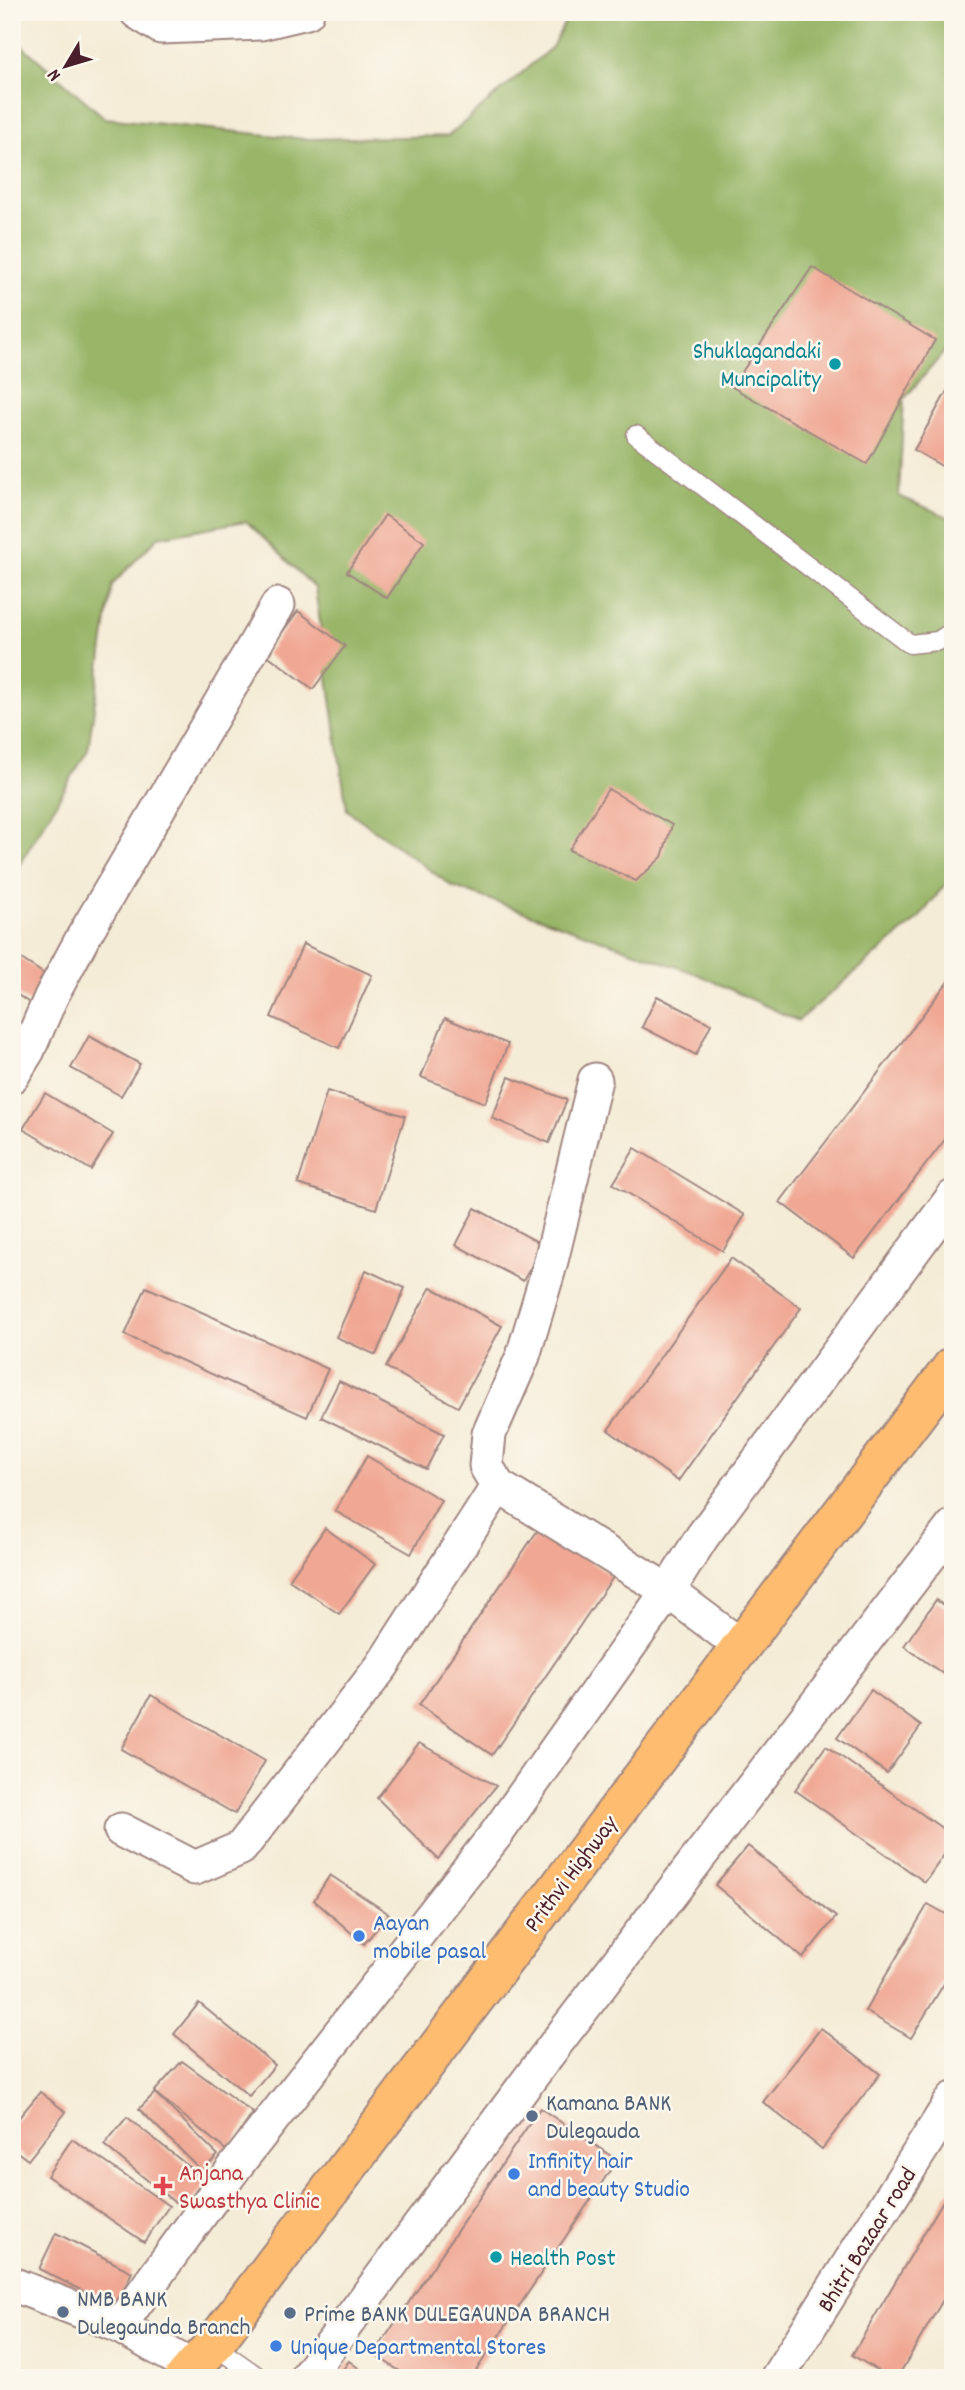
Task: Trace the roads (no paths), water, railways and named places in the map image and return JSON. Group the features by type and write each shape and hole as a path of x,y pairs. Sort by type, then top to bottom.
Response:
{"highway":[{"name":"Prithvi Highway","path":"196,2363 953,1366"}],"street":[{"path":"137,12 161,27 261,23 307,12"},
{"path":"12,1076 28,1050 51,997 82,939 278,605"},
{"path":"595,1080 547,1278 523,1356 489,1434 486,1466 498,1486 668,1591 741,1646"},
{"path":"119,2326 234,2168 497,1833 668,1591 710,1526 953,1197"},
{"path":"121,1830 195,1868 241,1848 382,1665 498,1486"},
{"path":"306,2378 557,2042 953,1526"},
{"name":"Bhitri Bazaar road","path":"777,2378 953,2099"},
{"path":"12,2284 119,2326 196,2363"}],"lane":[{"path":"636,435 910,644 938,641 953,631"},
{"path":"196,2363 260,2378"}],"place":[{"name":"Shuklagandaki Muncipality","path":"835,364"},
{"name":"Aayan mobile pasal","path":"359,1936"},
{"name":"Kamana BANK Dulegauda","path":"532,2116"},
{"name":"Infinity hair and beauty Studio","path":"514,2174"},
{"name":"Anjana Swasthya Clinic","path":"163,2186"},
{"name":"Health Post","path":"496,2257"},
{"name":"NMB BANK Dulegaunda Branch","path":"63,2312"},
{"name":"Prime BANK DULEGAUNDA BRANCH","path":"290,2313"},
{"name":"Unique Departmental Stores","path":"276,2346"}]}
